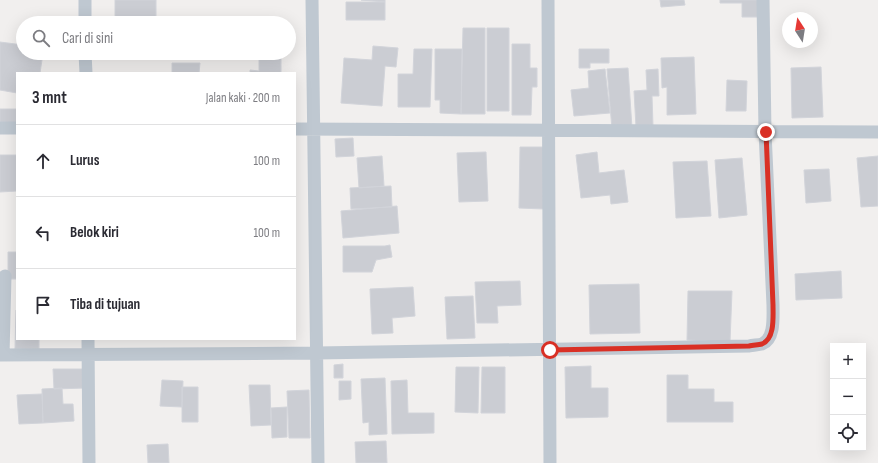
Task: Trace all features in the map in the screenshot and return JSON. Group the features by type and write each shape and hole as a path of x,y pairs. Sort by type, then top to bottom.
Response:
{"street":[{"path":"85,0 85,16"},
{"path":"312,0 318,463"},
{"path":"548,0 550,463"},
{"path":"5,276 2,355 550,350 749,346 763,343 769,339 771,332 773,305 766,132 763,0"},
{"path":"85,60 86,72"},
{"path":"0,128 16,128"},
{"path":"296,129 878,132"},
{"path":"88,340 89,463"}],"building":[{"path":"115,0 156,0 156,16 115,16"},
{"path":"361,0 385,0 385,2"},
{"path":"660,0 684,0 685,5 661,7"},
{"path":"720,0 761,0 761,17 742,17 742,3 720,3"},
{"path":"346,2 385,2 385,20 346,20"},
{"path":"463,28 485,28 485,114 461,114"},
{"path":"487,28 509,28 509,111 487,111"},
{"path":"0,42 16,44 16,60 42,60 40,72 16,72 16,93 0,90"},
{"path":"512,44 530,44 530,68 537,68 537,87 532,87 531,115 512,115"},
{"path":"373,46 398,48 396,67 385,66 382,106 341,103 344,58 372,60"},
{"path":"414,49 432,49 430,107 398,107 398,74 413,74"},
{"path":"435,49 462,49 461,114 440,113 440,100 435,100"},
{"path":"579,49 609,49 609,63 590,63 590,68 579,68"},
{"path":"694,57 696,114 667,115 667,87 662,88 661,58"},
{"path":"259,60 281,60 281,72 250,72 250,70 259,71"},
{"path":"172,63 200,63 199,72 172,72"},
{"path":"821,67 823,117 792,118 791,68"},
{"path":"628,68 632,128 612,129 607,69"},
{"path":"605,69 610,113 574,116 571,90 589,88 588,71"},
{"path":"658,69 659,96 652,96 653,126 636,127 634,91 647,90 646,70"},
{"path":"727,80 747,81 746,111 726,111"},
{"path":"0,109 16,109 16,123 0,122"},
{"path":"353,138 354,156 336,157 335,139"},
{"path":"520,147 544,147 544,209 519,208"},
{"path":"486,152 488,201 459,202 457,153"},
{"path":"597,152 599,173 624,170 628,202 611,204 610,195 581,198 576,155"},
{"path":"0,155 16,155 16,191 0,192"},
{"path":"382,156 384,186 359,188 357,158"},
{"path":"878,156 878,206 861,207 857,158"},
{"path":"742,158 747,215 719,218 715,160"},
{"path":"707,161 711,216 676,218 673,162"},
{"path":"829,169 831,201 806,203 804,170"},
{"path":"391,186 392,207 351,209 350,188"},
{"path":"397,206 399,233 343,238 341,211"},
{"path":"390,245 392,257 376,260 372,272 343,272 343,246"},
{"path":"8,252 16,252 16,279 8,279"},
{"path":"841,271 842,298 796,300 795,274"},
{"path":"520,281 521,305 497,306 498,323 477,323 475,282"},
{"path":"639,284 640,333 590,334 589,285"},
{"path":"413,287 415,316 392,318 393,333 372,334 370,289"},
{"path":"688,291 732,291 730,342 687,340"},
{"path":"473,296 475,338 447,339 445,297"},
{"path":"16,310 16,340 39,340 39,349 15,349"},
{"path":"343,364 343,378 334,378 334,365"},
{"path":"591,366 591,388 608,388 608,417 566,418 565,367"},
{"path":"456,367 479,367 478,413 455,412"},
{"path":"482,367 505,367 505,413 481,413"},
{"path":"53,369 86,369 85,388 54,389"},
{"path":"667,375 688,375 688,389 714,389 714,402 733,402 733,422 667,422"},
{"path":"385,378 387,434 369,435 369,422 363,423 361,379"},
{"path":"162,380 183,381 182,407 160,406"},
{"path":"407,380 408,413 434,413 434,433 392,434 391,381"},
{"path":"339,381 351,381 351,399 339,400"},
{"path":"249,385 270,385 271,425 251,426"},
{"path":"182,387 198,387 198,422 182,422"},
{"path":"62,388 63,404 73,404 74,421 43,423 42,389"},
{"path":"309,390 310,438 289,438 287,391"},
{"path":"42,394 43,423 19,424 17,395"},
{"path":"287,407 287,437 272,438 271,408"},
{"path":"386,441 387,463 356,463 355,442"},
{"path":"168,444 169,463 148,463 147,445"}],"route":[{"path":"550,350 749,346 763,343 769,339 773,305 766,132"}]}
